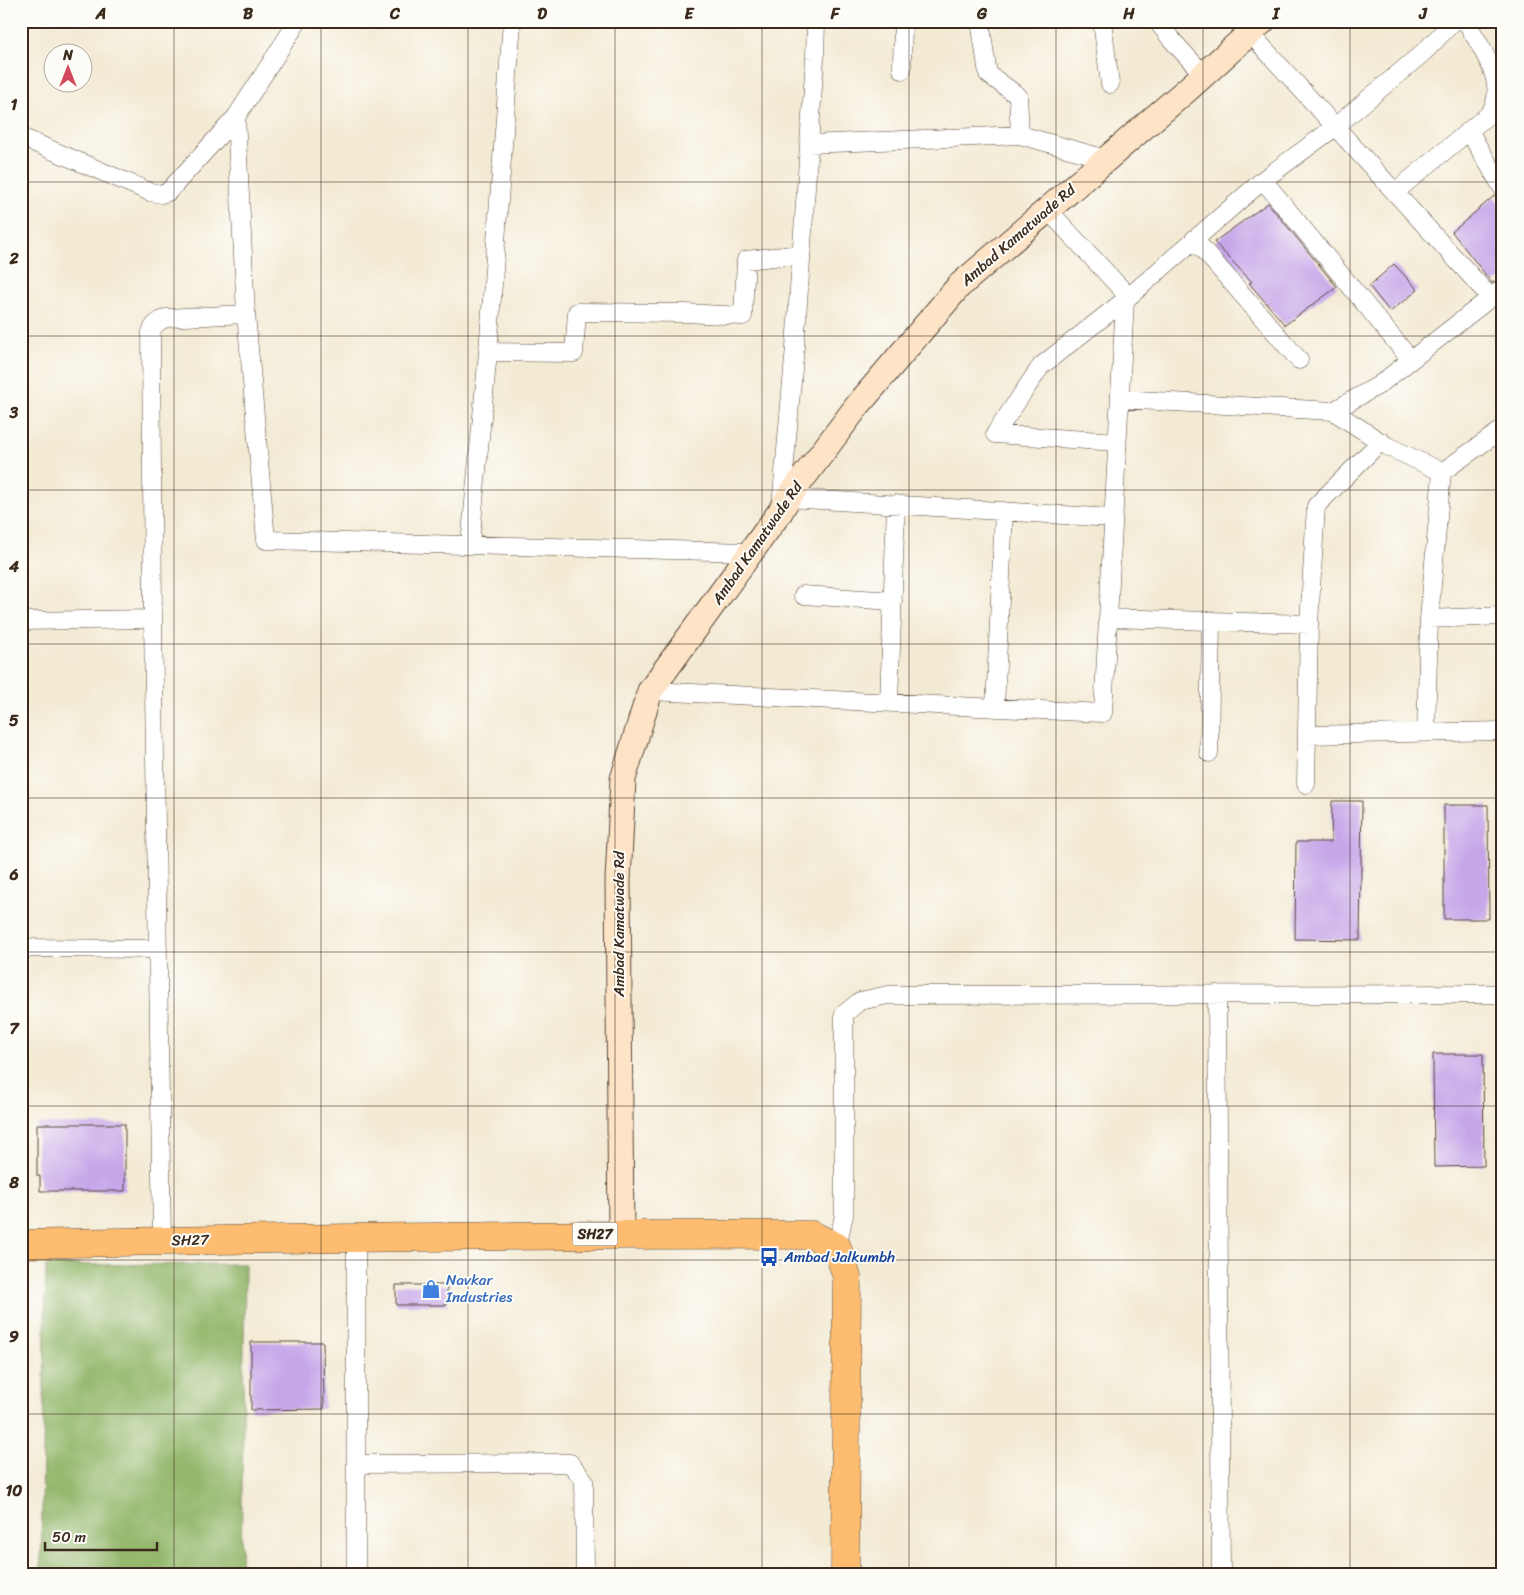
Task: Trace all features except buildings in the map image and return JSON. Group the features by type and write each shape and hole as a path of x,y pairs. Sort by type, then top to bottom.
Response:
{"main road":[{"name":"SH27","path":"21,1244 356,1236 621,1234 812,1235 837,1248"},
{"path":"837,1248 847,1277 845,1574"}],"street":[{"path":"21,137 150,192 162,194 168,192 236,117 298,21"},
{"path":"470,545 488,352 512,21"},
{"path":"816,21 784,505 896,504 1113,518"},
{"path":"902,70 903,21"},
{"path":"980,21 988,74 1018,96 1020,135"},
{"path":"1102,21 1110,84"},
{"path":"1157,21 1170,39 1204,75"},
{"path":"1117,442 995,434 1041,366 1126,298 1263,180 1335,127 1425,51 1454,21"},
{"path":"1395,192 1496,107 1498,89 1496,77 1466,21"},
{"path":"1256,27 1335,127 1395,192 1497,293 1379,385 1333,411"},
{"name":"Ambad Kamatwade Rd","path":"621,1234 618,880 622,789 623,780 650,691 858,404 959,286 1204,75 1256,27"},
{"path":"236,117 246,314 266,540 751,552"},
{"path":"1469,131 1503,189"},
{"path":"809,144 1020,135 1106,159"},
{"path":"1263,180 1411,360"},
{"path":"650,691 1103,713 1126,298 1048,210"},
{"path":"1194,239 1299,360"},
{"path":"488,352 574,353 577,312 685,313 743,316 746,260 801,254"},
{"path":"162,1241 151,332 158,322 166,318 246,314"},
{"path":"1120,399 1333,411 1381,442 1442,472"},
{"path":"1426,733 1429,619 1442,472 1503,428"},
{"path":"1306,784 1309,624 1316,506 1381,442"},
{"path":"889,703 896,504"},
{"path":"994,708 1004,511"},
{"path":"802,595 893,601"},
{"path":"1429,619 1503,616"},
{"path":"1108,618 1309,624"},
{"path":"21,621 153,619"},
{"path":"1209,752 1211,621"},
{"path":"1307,735 1503,731"},
{"path":"21,948 158,949"},
{"path":"837,1248 844,1215 844,1014 860,1001 888,994 1503,994"},
{"path":"1217,994 1221,1574"},
{"path":"356,1236 356,1574"},
{"path":"356,1464 570,1463 584,1480 585,1574"}],"green space":[{"path":"245,1264 241,1574 41,1574 46,1265"}],"place":[{"name":"Ambad Jalkumbh","path":"769,1257"},
{"name":"Navkar Industries","path":"431,1289"}]}
